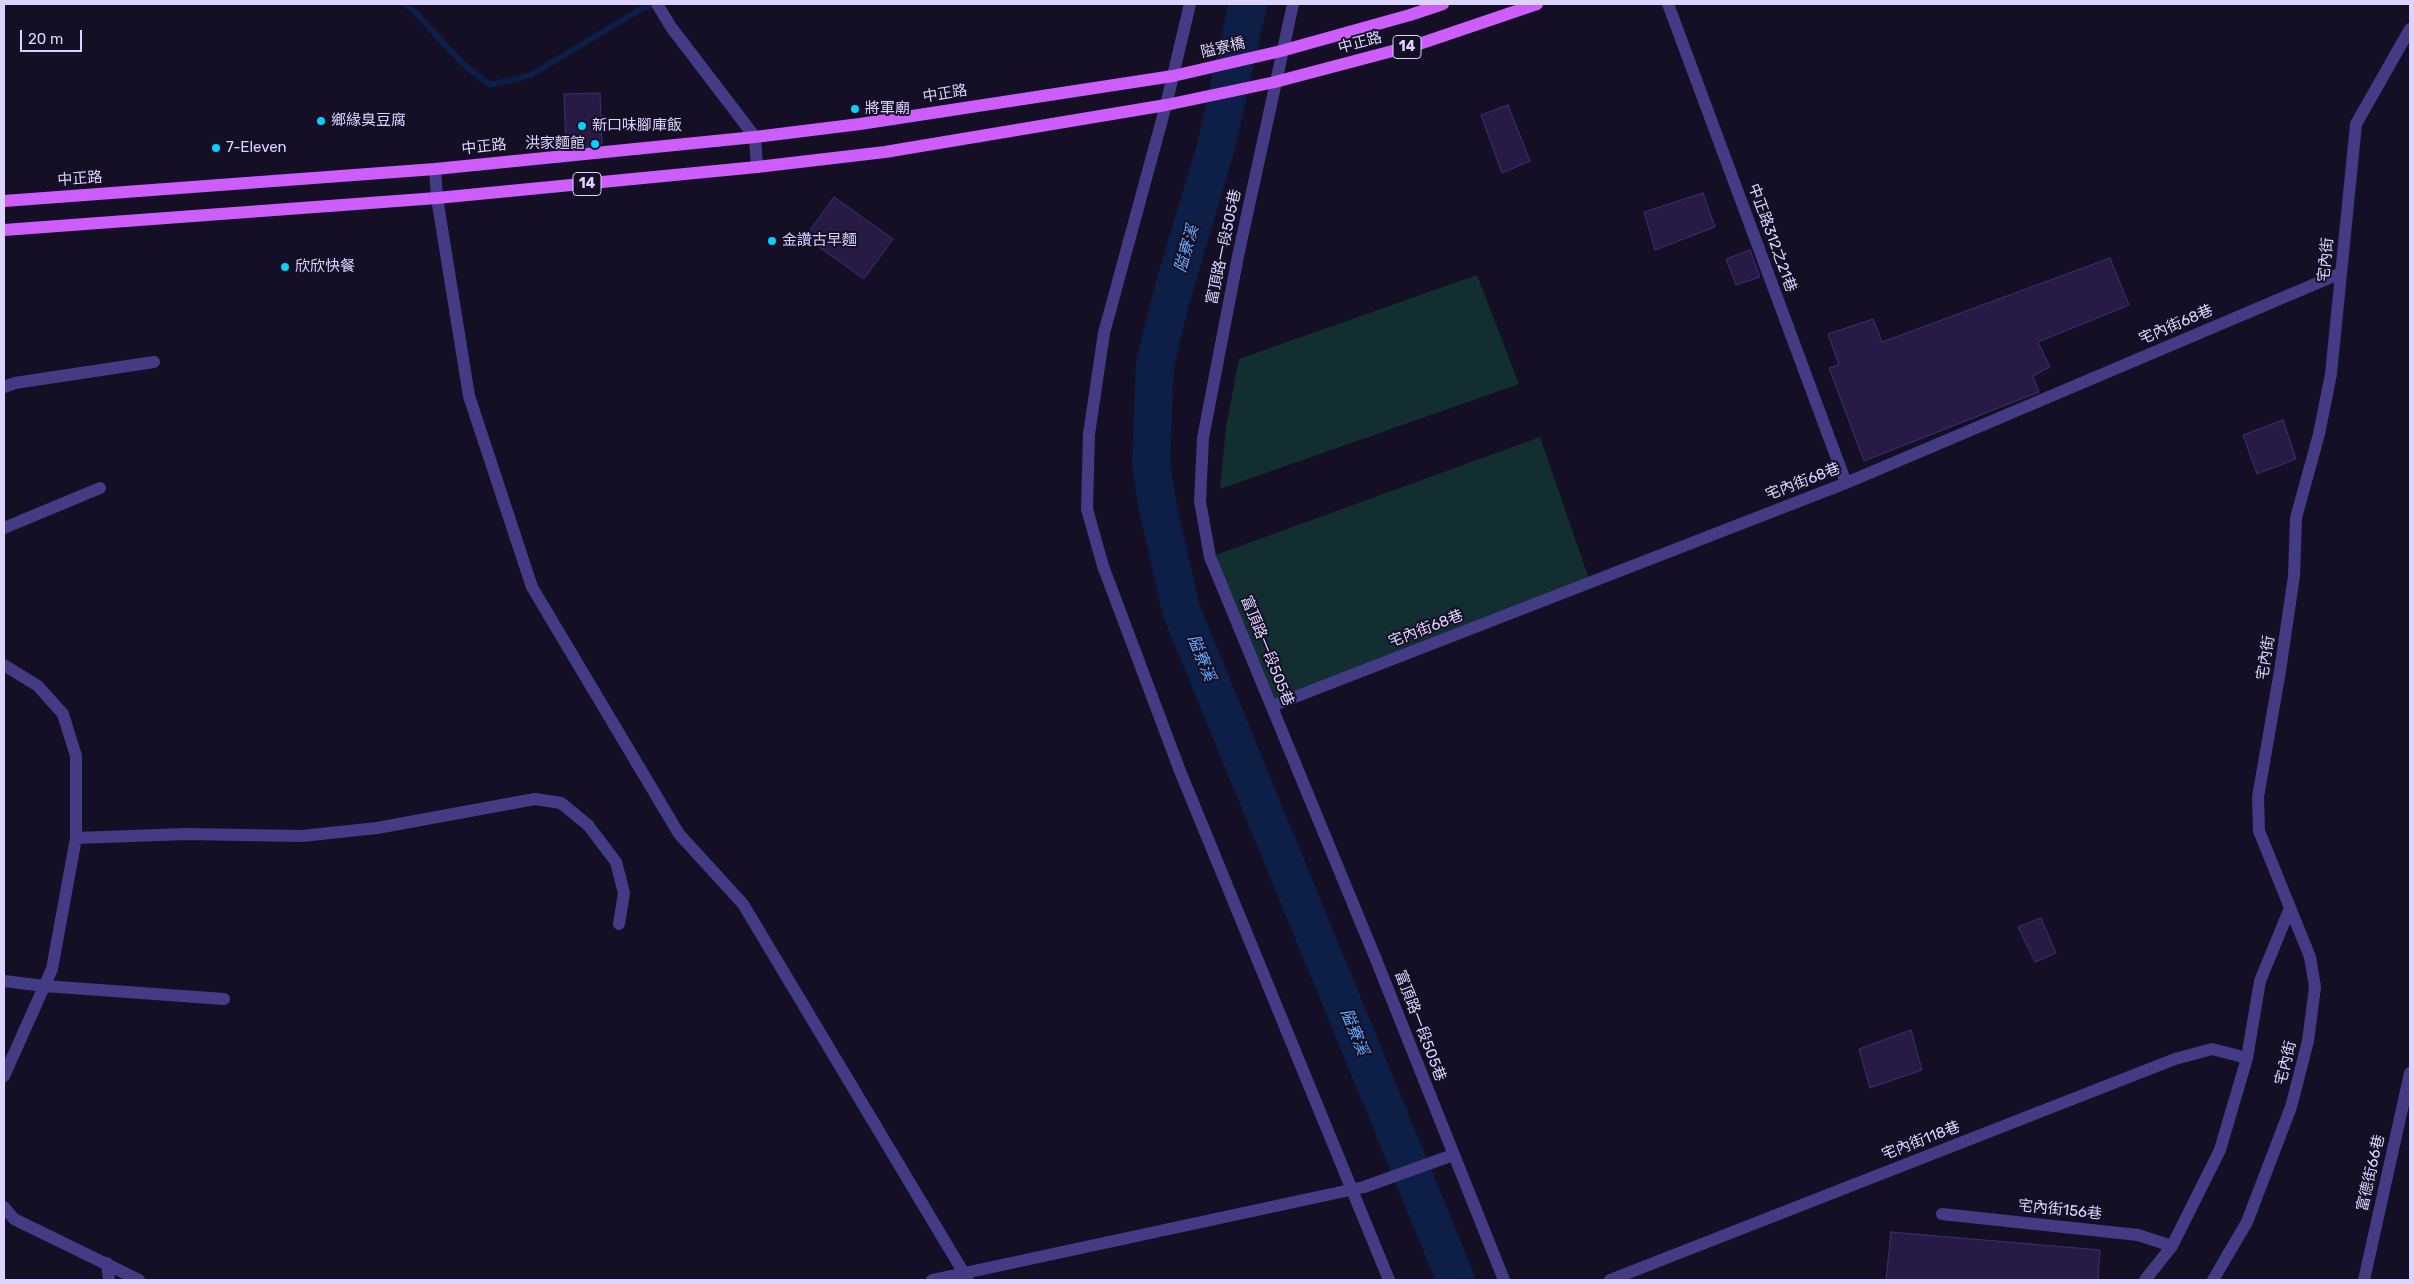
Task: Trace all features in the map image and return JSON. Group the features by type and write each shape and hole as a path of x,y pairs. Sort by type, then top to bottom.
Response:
{"main road":[{"name":"中正路","path":"1281,51 1443,4"},
{"name":"中正路","path":"1276,82 1420,44 1537,4"},
{"name":"隘寮橋","path":"1173,76 1281,51"},
{"name":"中正路","path":"4,202 435,169 755,137 860,124 1173,76"},
{"name":"14","path":"4,230 437,198 757,167 885,152 1166,105 1276,82"}],"street":[{"path":"657,4 670,27 755,137 757,167"},
{"path":"1190,4 1166,105 1104,333 1089,434 1087,509 1103,566 1180,771 1358,1188 1390,1280"},
{"name":"富頂路一段505巷","path":"1293,4 1281,51 1238,256 1203,438 1200,501 1210,557 1375,957 1504,1280"},
{"name":"中正路312之21巷","path":"1668,4 1846,483"},
{"name":"宅內街","path":"2213,1280 2247,1222 2291,1107 2308,1041 2315,986 2310,957 2259,831 2258,797 2280,671 2292,586 2296,518 2319,434 2331,374 2356,124 2410,29"},
{"path":"435,169 437,198 469,396 532,587 678,834 743,904 966,1277"},
{"name":"宅內街68巷","path":"1272,706 1846,483 2341,273"},
{"path":"4,387 15,383 154,362"},
{"path":"4,528 100,488"},
{"path":"4,665 38,686 62,714 76,756 76,838 52,969 4,1076"},
{"path":"76,838 186,834 302,836 377,828 536,799 562,803 588,825 616,862 624,893 619,924"},
{"path":"2145,1280 2172,1246 2220,1150 2247,1058 2260,981 2290,908"},
{"path":"4,981 44,986 224,999"},
{"name":"宅內街118巷","path":"1610,1280 2175,1059 2212,1049 2247,1058"},
{"name":"富德街66巷","path":"2364,1280 2410,1073"},
{"path":"932,1280 966,1277 1358,1188 1453,1155"},
{"path":"4,1206 14,1219 139,1280"},
{"name":"宅內街156巷","path":"1942,1214 2138,1234 2172,1246"},
{"path":"107,1263 109,1280"}],"green space":[{"path":"1477,275 1519,384 1220,489 1226,427 1239,359"},
{"path":"1540,437 1590,582 1278,704 1210,557"}],"building":[{"path":"600,93 602,144 566,148 564,94"},
{"path":"1508,105 1530,161 1502,173 1481,115"},
{"path":"1703,193 1715,227 1655,250 1644,212"},
{"path":"834,197 893,239 864,279 805,237"},
{"path":"1750,250 1760,277 1736,285 1726,259"},
{"path":"2110,258 2129,305 2038,342 2050,367 2033,376 2039,392 1864,461 1829,368 1839,365 1828,334 1873,319 1882,342"},
{"path":"2283,420 2296,459 2257,474 2243,435"},
{"path":"2041,918 2056,953 2035,962 2018,927"},
{"path":"1911,1030 1922,1070 1870,1088 1859,1049"},
{"path":"1891,1232 2100,1250 2098,1280 1886,1280"}],"waterway":[{"path":"405,4 415,12 463,64 490,85 531,75 641,9 657,4"},
{"name":"隘寮溪","path":"1248,4 1216,146 1172,295 1155,364 1151,464 1158,508 1181,610 1456,1280"}],"place":[{"name":"將軍廟","path":"855,109"},
{"name":"鄉緣臭豆腐","path":"321,121"},
{"name":"新口味腳庫飯","path":"582,126"},
{"name":"洪家麵館","path":"595,144"},
{"name":"7-Eleven","path":"216,148"},
{"name":"金讚古早麵","path":"772,241"},
{"name":"欣欣快餐","path":"285,267"}]}
